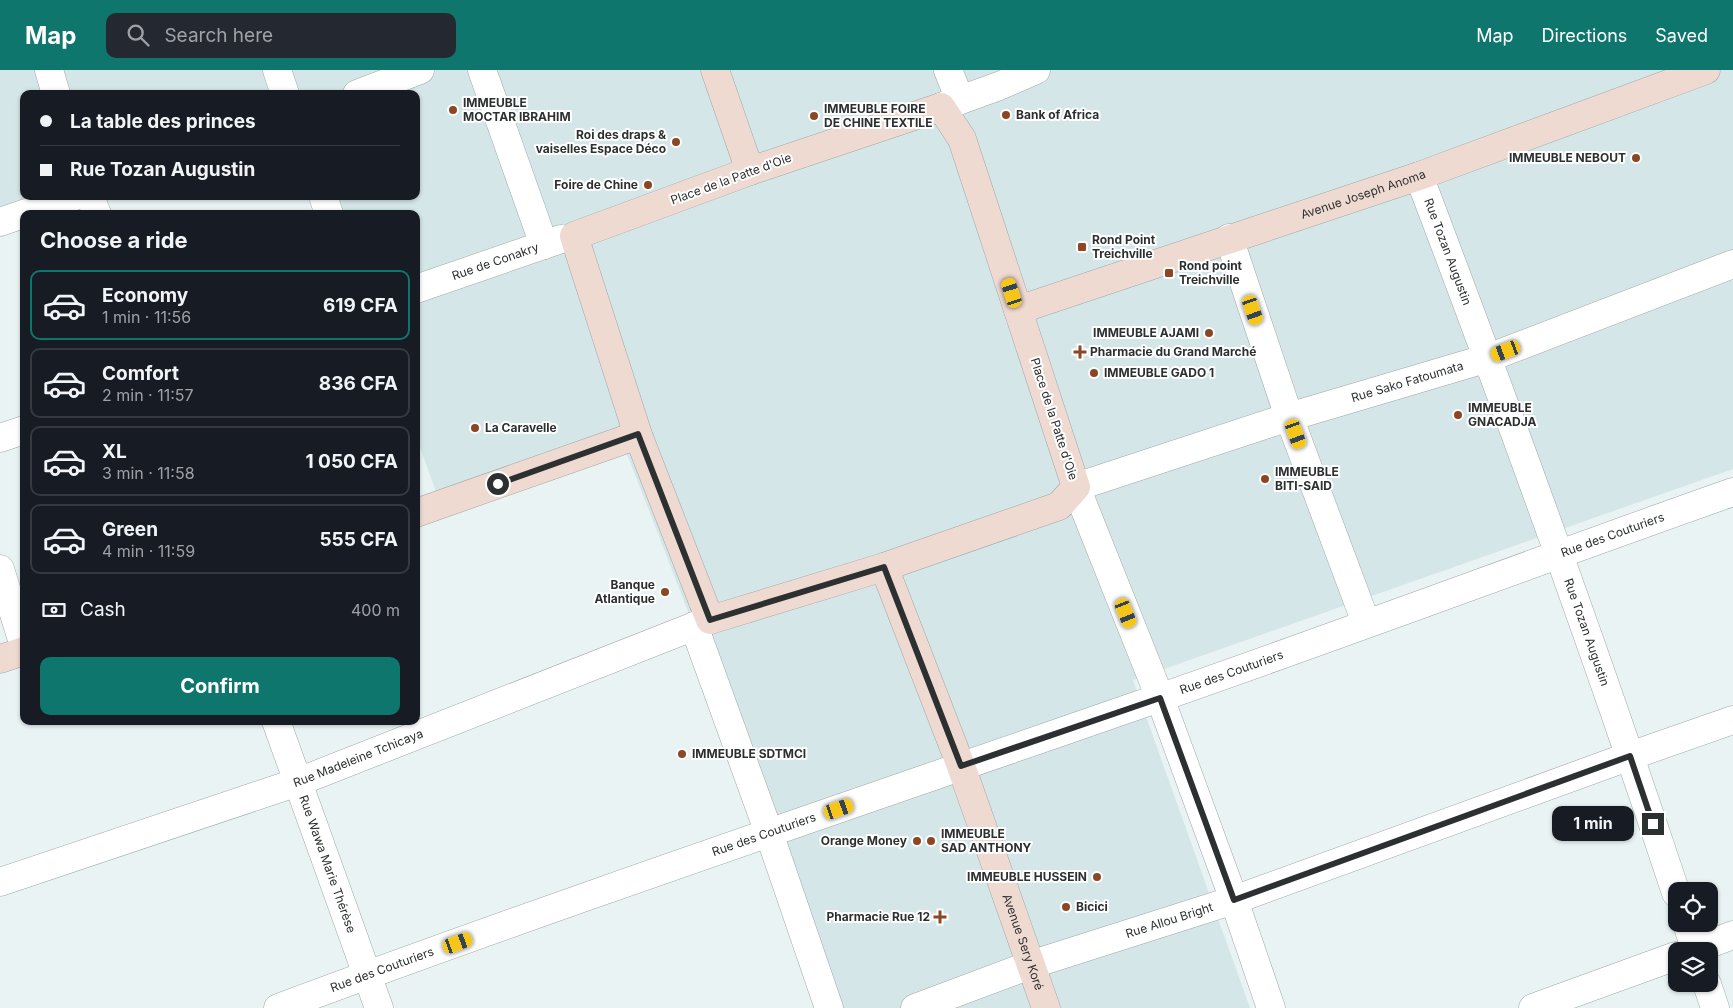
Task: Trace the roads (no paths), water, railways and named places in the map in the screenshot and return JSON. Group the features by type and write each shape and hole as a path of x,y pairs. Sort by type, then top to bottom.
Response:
{"street":[{"path":"49,70 55,90"},
{"path":"277,70 284,90"},
{"path":"368,90 420,70"},
{"path":"482,70 544,245"},
{"path":"715,70 750,171"},
{"path":"948,70 950,103 999,86 1036,70"},
{"name":"Avenue Joseph Anoma","path":"1018,310 1419,176 1706,70"},
{"name":"Place de la Patte d'Oie","path":"574,236 750,171 950,103 1076,487 1059,506 884,567 702,623"},
{"name":"Rue Tozan Augustin","path":"1419,176 1488,358 1630,756 1672,882"},
{"path":"35,210 63,200"},
{"path":"0,222 20,215"},
{"path":"574,236 702,623 769,833 829,1008"},
{"name":"Rue de Conakry","path":"420,288 574,236"},
{"path":"1229,238 1290,417 1366,623"},
{"name":"Rue Sako Fatoumata","path":"1076,487 1290,417 1488,358 1733,264"},
{"path":"0,438 20,431"},
{"path":"420,512 638,434"},
{"path":"1076,487 1160,698 1234,900 1271,1008"},
{"name":"Rue des Couturiers","path":"278,1008 366,975 769,833 1160,698 1733,492"},
{"name":"Avenue Sery Koré","path":"884,567 961,766 1046,1008"},
{"path":"0,569 20,633"},
{"name":"Rue Madeleine Tchicaya","path":"0,882 298,782 702,623"},
{"path":"0,660 20,652"},
{"name":"Rue Allou Bright","path":"915,1008 1030,965 1234,900 1733,720"},
{"name":"Rue Wawa Marie Thérèse","path":"277,725 378,1008"},
{"path":"1715,942 1733,935"},
{"path":"1533,1008 1668,960"},
{"path":"1710,992 1715,1008"}],"place":[{"name":"IMMEUBLE MOCTAR IBRAHIM","path":"453,110"},
{"name":"Bank of Africa","path":"1006,115"},
{"name":"IMMEUBLE FOIRE DE CHINE TEXTILE","path":"814,116"},
{"name":"Roi des draps & vaiselles Espace Déco","path":"676,142"},
{"name":"IMMEUBLE NEBOUT","path":"1636,158"},
{"name":"Foire de Chine","path":"648,185"},
{"name":"Rond Point Treichville","path":"1082,247"},
{"name":"Rond point Treichville","path":"1169,273"},
{"name":"IMMEUBLE AJAMI","path":"1209,333"},
{"name":"Pharmacie du Grand Marché","path":"1080,352"},
{"name":"IMMEUBLE GADO 1","path":"1094,373"},
{"name":"IMMEUBLE GNACADJA","path":"1458,415"},
{"name":"La Caravelle","path":"475,428"},
{"name":"IMMEUBLE BITI-SAID","path":"1265,479"},
{"name":"Banque Atlantique","path":"665,592"},
{"name":"IMMEUBLE SDTMCI","path":"682,754"},
{"name":"Orange Money","path":"917,841"},
{"name":"IMMEUBLE SAD ANTHONY","path":"931,841"},
{"name":"IMMEUBLE HUSSEIN","path":"1097,877"},
{"name":"Bicici","path":"1066,907"},
{"name":"Pharmacie Rue 12","path":"940,917"}]}
